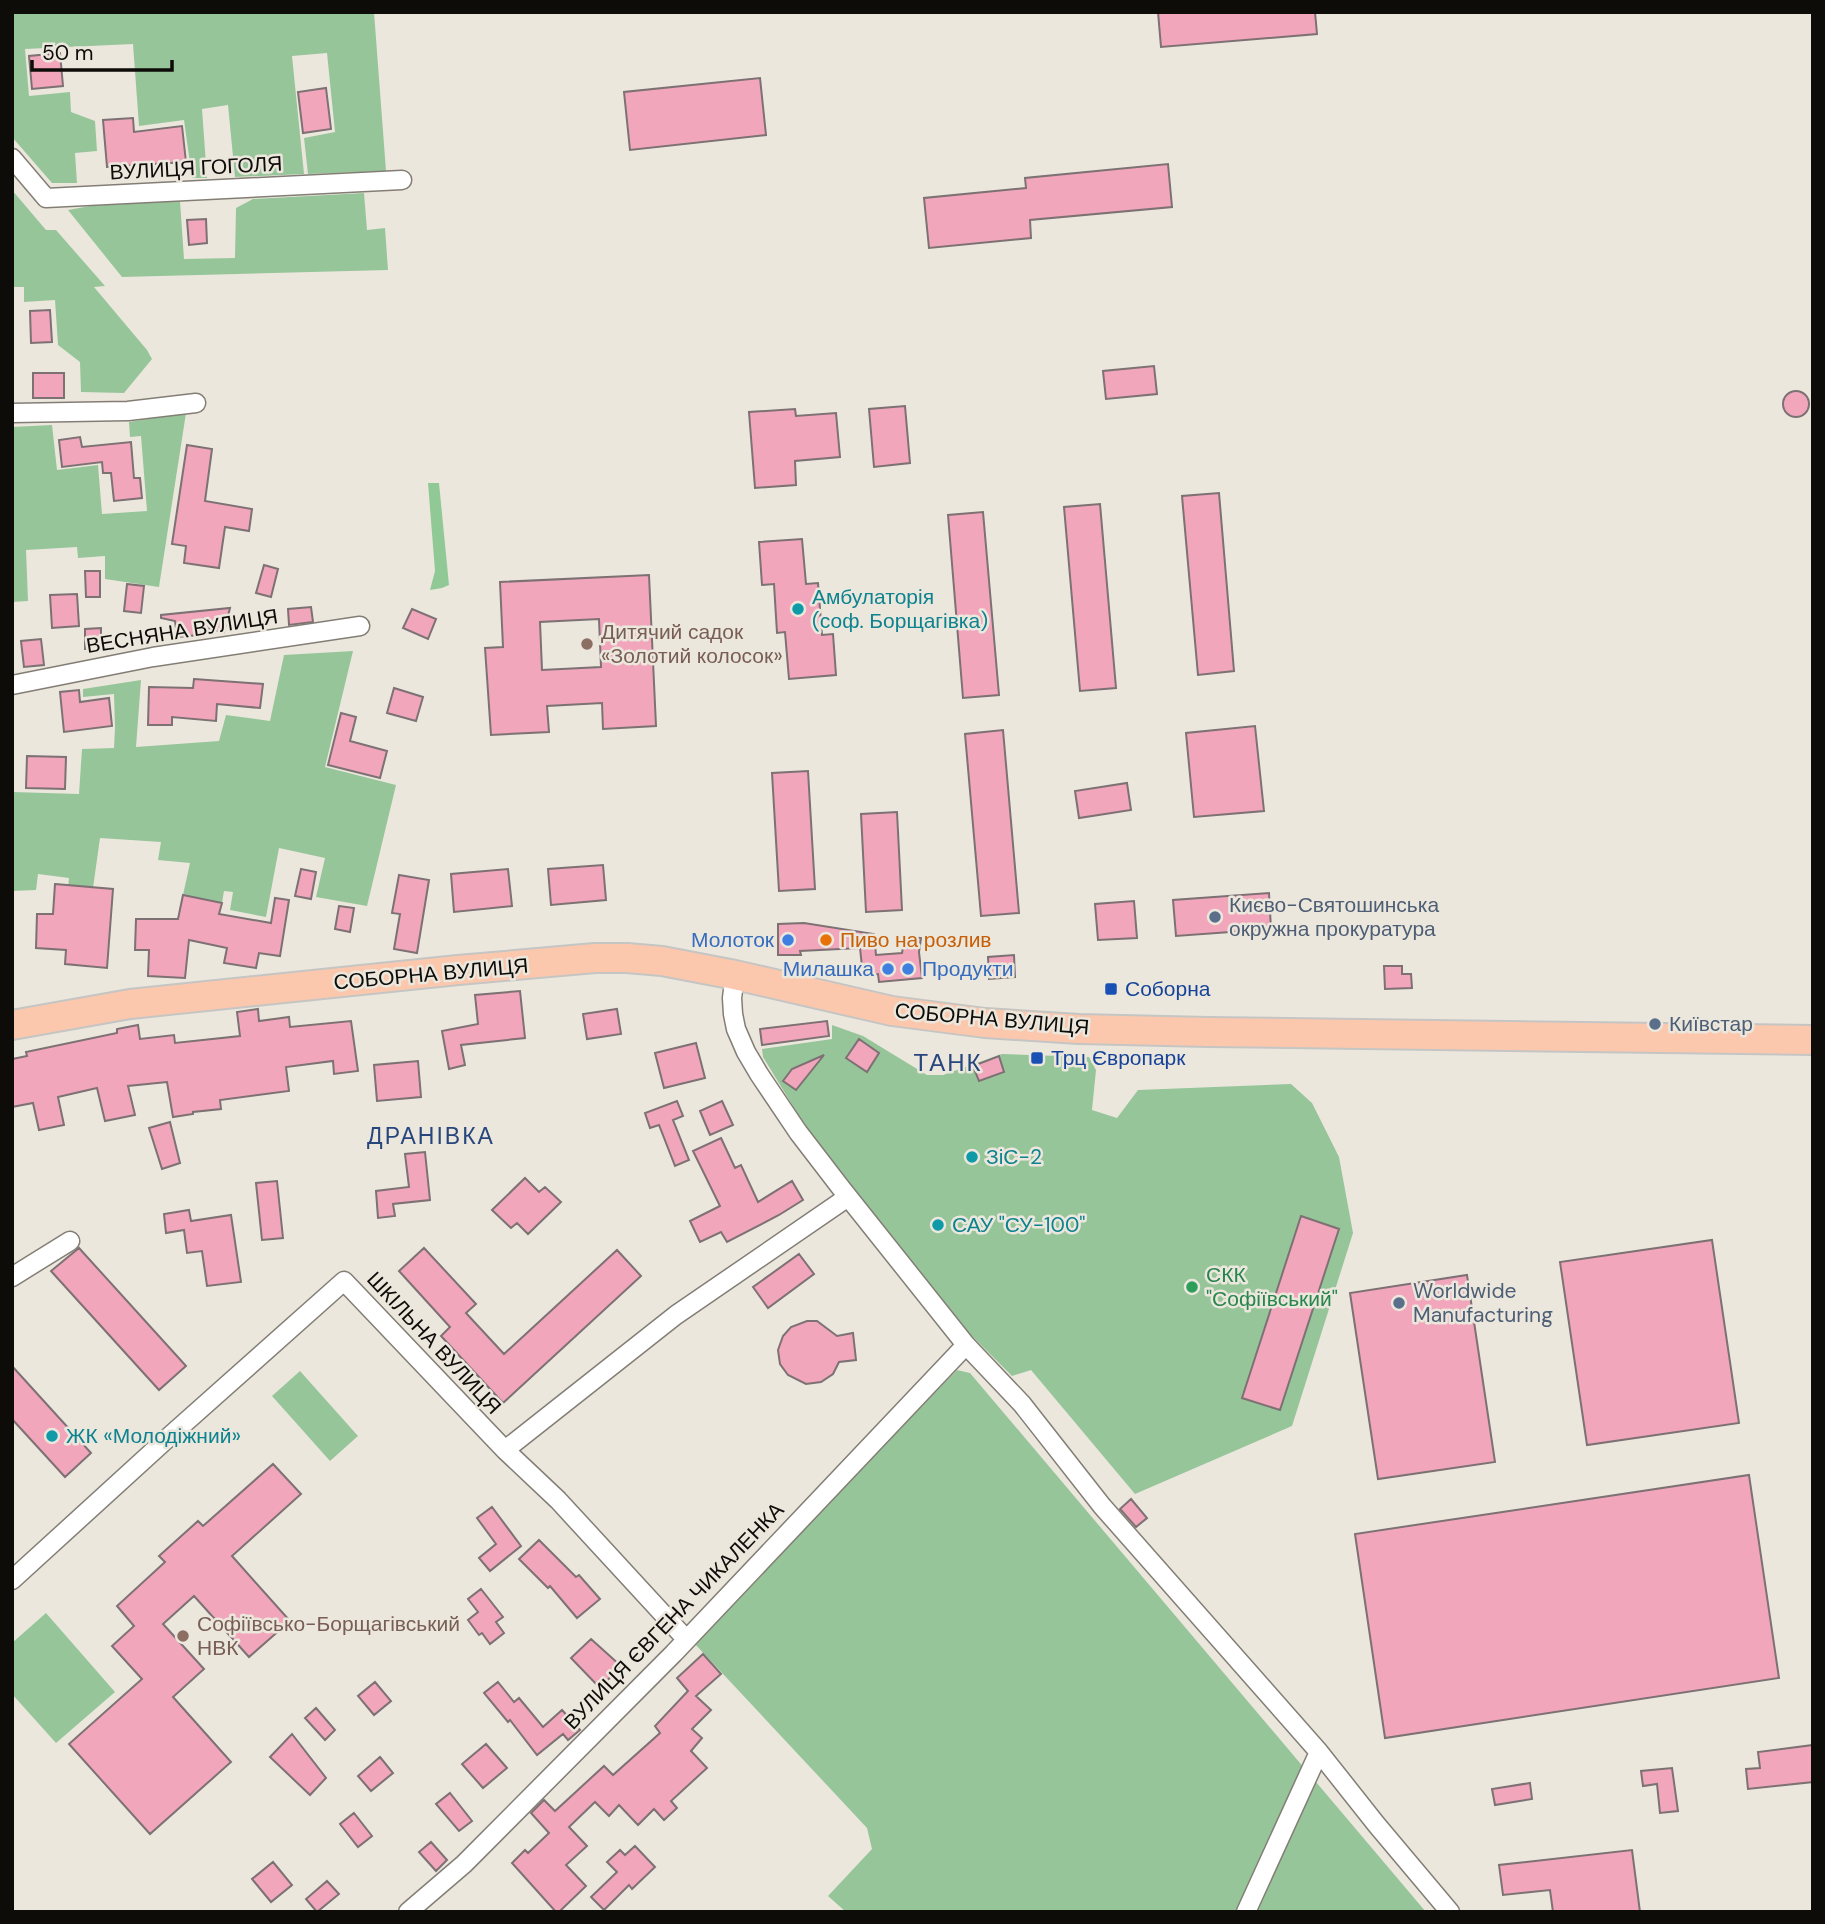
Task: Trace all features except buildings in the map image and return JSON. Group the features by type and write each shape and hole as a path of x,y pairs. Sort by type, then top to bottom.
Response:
{"main road":[{"name":"СОБОРНА ВУЛИЦЯ","path":"12,1026 131,1004 595,958 626,958 662,961 735,975 892,1011 943,1019 1052,1027 1208,1032 1813,1040"}],"street":[{"name":"ВУЛИЦЯ ГОГОЛЯ","path":"12,158 46,198 402,180"},
{"path":"12,413 128,411 196,403"},
{"name":"ВЕСНЯНА ВУЛИЦЯ","path":"12,685 153,657 359,626"},
{"path":"735,975 733,1014 736,1028 759,1074 798,1132 966,1345 1022,1404 1102,1506 1319,1752 1450,1912"},
{"path":"686,1639 558,1500 505,1450 676,1315 848,1197"},
{"path":"12,1277 70,1241"},
{"name":"ШКІЛЬНА ВУЛИЦЯ","path":"12,1580 344,1280 505,1450"},
{"name":"ВУЛИЦЯ ЄВГЕНА ЧИКАЛЕНКА","path":"408,1912 464,1864 686,1639 966,1345"},
{"path":"1246,1912 1319,1752"}],"green space":[{"path":"12,12 374,12 386,171 308,174 304,138 335,132 327,53 292,56 304,174 235,177 228,105 202,109 207,178 192,178 184,120 139,126 133,44 25,49 29,96 70,92 71,112 95,121 97,151 75,153 77,183 52,183 12,137"},
{"path":"12,190 46,230 56,230 105,286 94,287 152,359 124,393 81,392 80,362 58,345 55,300 24,302 24,287 12,287"},
{"path":"364,193 367,230 385,228 388,270 122,277 68,210 90,206 180,201 184,259 235,258 236,208 253,199"},
{"path":"186,413 159,587 105,579 105,556 78,558 77,547 26,550 28,601 12,602 12,427 52,425 57,470 98,465 102,514 147,511 141,436 130,437 129,422"},
{"path":"428,483 439,483 449,585 430,590 435,571"},
{"path":"353,651 325,767 396,785 367,906 316,897 325,858 279,848 266,917 230,910 233,892 224,891 222,903 183,895 190,863 158,860 161,842 100,838 93,888 65,915 69,878 38,874 36,890 12,891 12,792 79,794 82,749 114,748 114,694 83,697 83,689 141,680 136,747 219,741 226,715 270,721 284,655"},
{"name":"СКК \"Софіївський\"","path":"832,1025 863,1036 927,1075 943,1075 1002,1054 1089,1057 1096,1070 1092,1110 1117,1118 1138,1090 1291,1084 1312,1103 1339,1157 1353,1233 1292,1426 1135,1494 1031,1370 1012,1376 967,1331 905,1256 802,1121 763,1057 762,1049 832,1039"},
{"path":"957,1370 970,1373 1426,1912 846,1912 828,1896 872,1849 867,1828 695,1644 790,1541"},
{"path":"300,1371 358,1436 330,1461 272,1396"},
{"path":"46,1613 115,1692 56,1743 12,1694 12,1643"}],"place":[{"name":"Амбулаторія (соф. Борщагівка)","path":"798,609"},
{"name":"Дитячий садок «Золотий колосок»","path":"587,644"},
{"name":"Києво-Святошинська окружна прокуратура","path":"1215,917"},
{"name":"Молоток","path":"788,940"},
{"name":"Пиво на розлив","path":"826,940"},
{"name":"Милашка","path":"888,969"},
{"name":"Продукти","path":"908,969"},
{"name":"Соборна","path":"1111,989"},
{"name":"Київстар","path":"1655,1024"},
{"name":"Трц Європарк","path":"1037,1058"},
{"name":"ЗіС-2","path":"972,1157"},
{"name":"САУ \"СУ-100\"","path":"938,1225"},
{"name":"СКК \"Софіївський\"","path":"1192,1287"},
{"name":"Worldwide Manufacturing","path":"1399,1303"},
{"name":"ЖК «Молодіжний»","path":"52,1436"},
{"name":"Софіївсько-Борщагівський НВК","path":"183,1636"}],"district":[{"name":"ТАНК","path":"948,1062"},
{"name":"ДРАНІВКА","path":"431,1136"}]}
